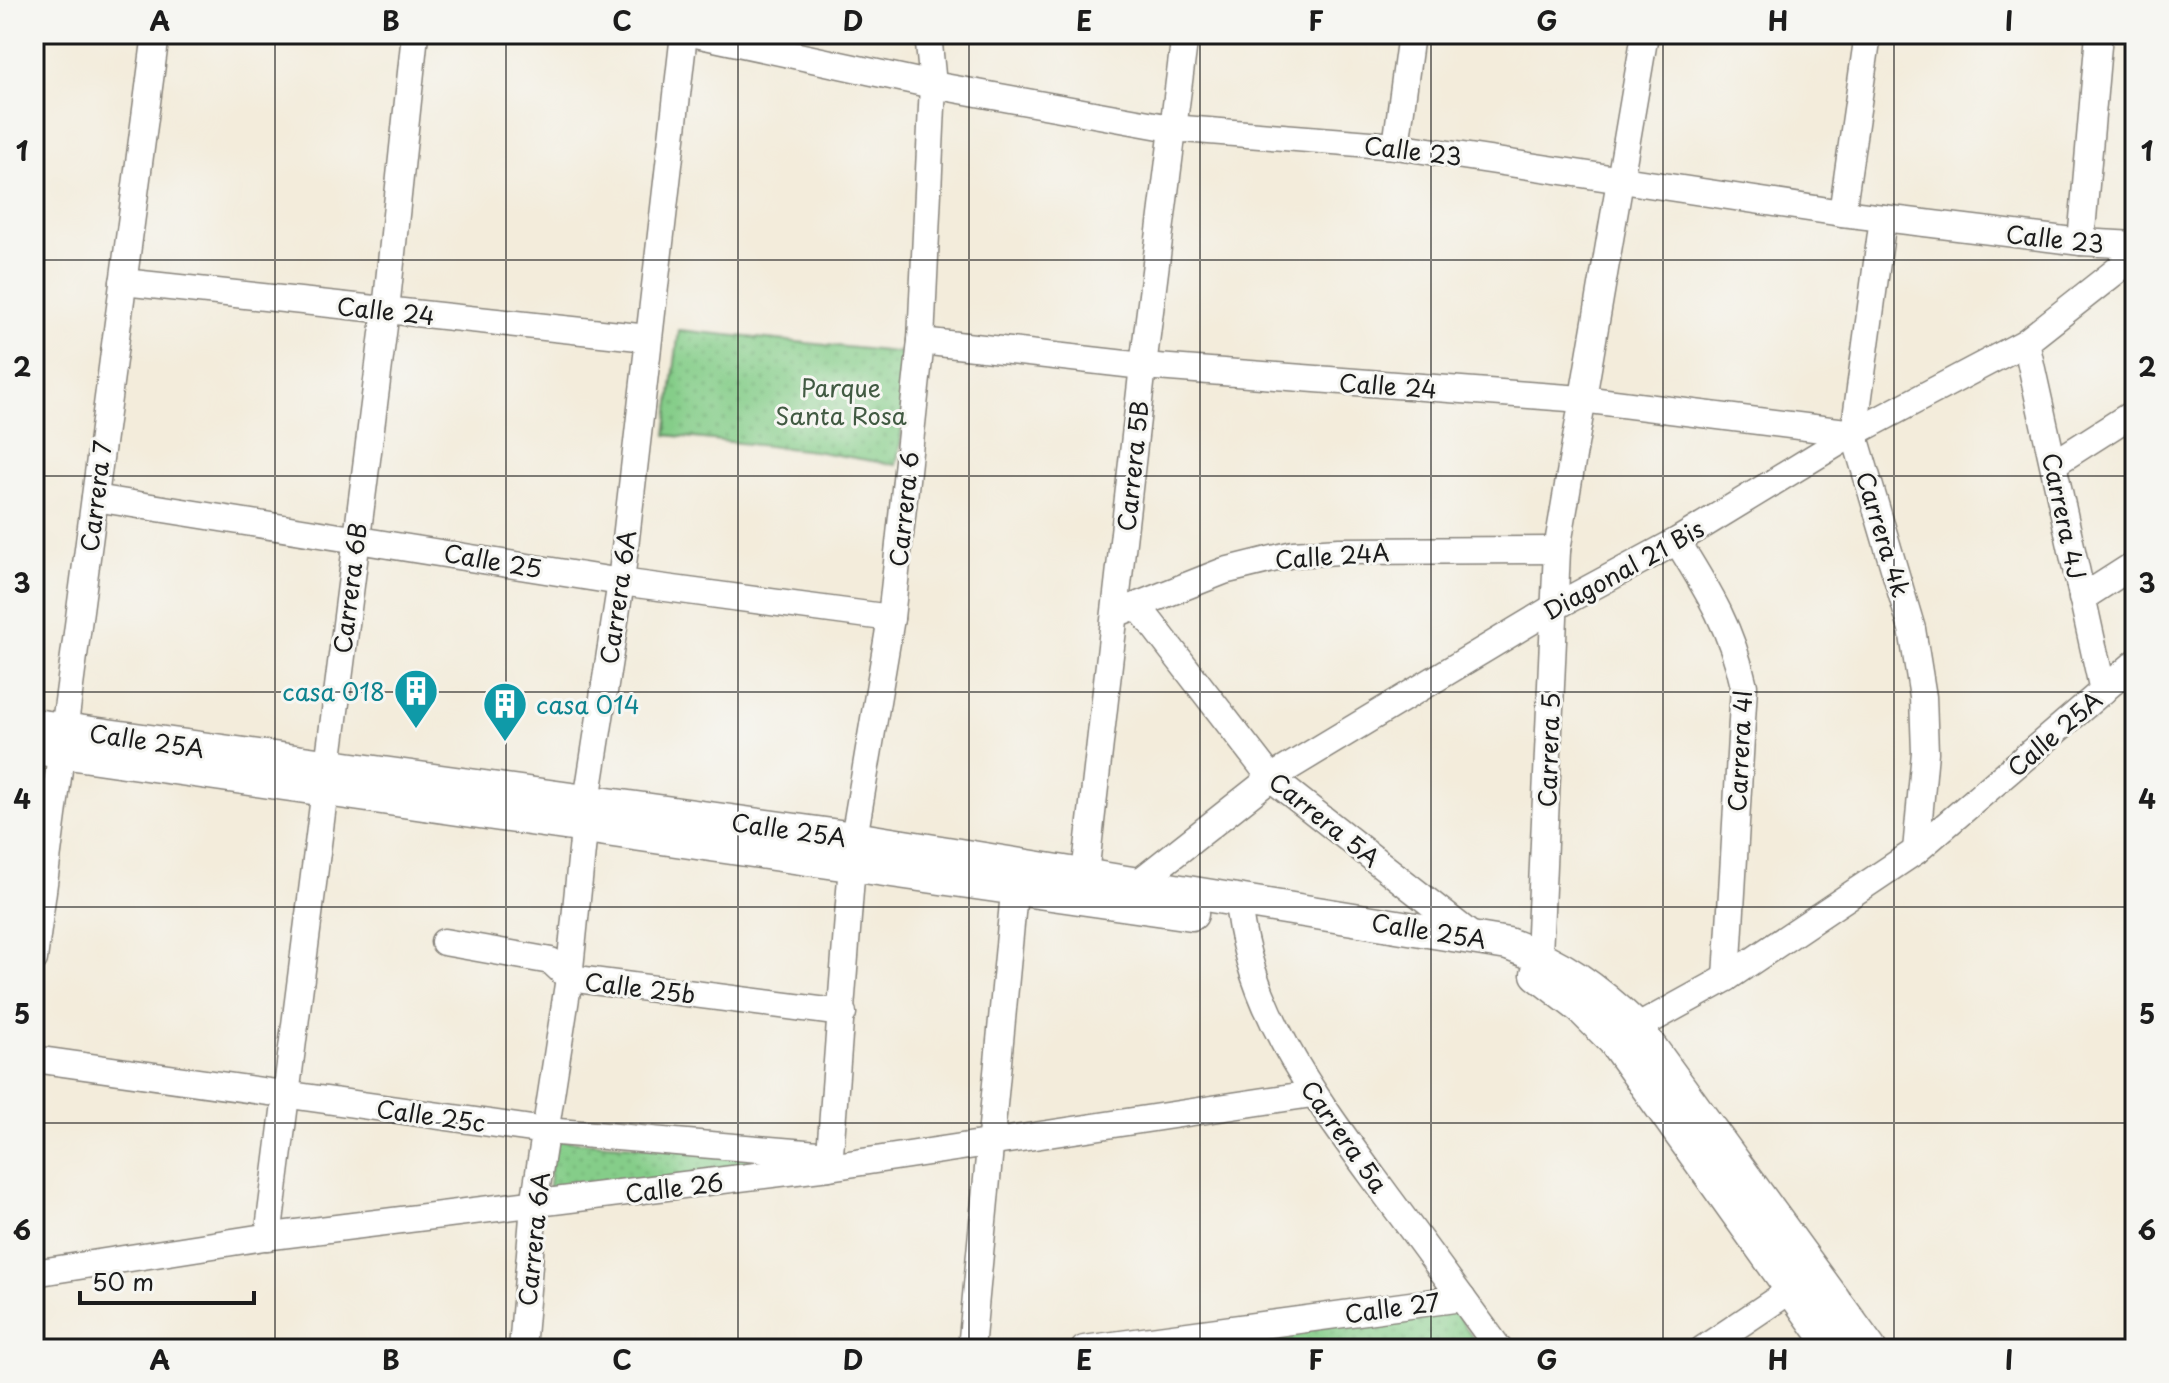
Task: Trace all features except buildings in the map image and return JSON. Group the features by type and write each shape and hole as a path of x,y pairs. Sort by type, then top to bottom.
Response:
{"street":[{"name":"Carrera 7","path":"34,959 48,738 95,498 156,34"},
{"name":"Carrera 6B","path":"268,1237 386,310 415,34"},
{"name":"Carrera 6A","path":"522,1349 534,1205 569,978 586,814 621,582 684,34"},
{"name":"Calle 23","path":"696,34 933,85 1171,128 1396,146 1842,213 2081,242 2135,245"},
{"name":"Carrera 6","path":"830,1161 853,851 891,618 921,341 933,85 928,34"},
{"name":"Carrera 5B","path":"1084,886 1127,610 1143,366 1185,34"},
{"path":"1396,146 1411,34"},
{"name":"Carrera 5","path":"1537,964 1557,550 1645,34"},
{"path":"1842,213 1868,34"},
{"path":"2081,242 2099,34"},
{"name":"Carrera 4k","path":"1883,218 1854,433 1912,629 1921,683 1925,752 1916,851"},
{"name":"Diagonal 21 Bis","path":"1138,895 1271,778 1553,608 1677,541 1854,433 2026,342 2135,256"},
{"name":"Calle 24","path":"123,282 648,338"},
{"name":"Calle 24","path":"921,341 1143,366 1582,399 1854,433"},
{"name":"Carrera 4J","path":"2026,342 2103,691"},
{"path":"2055,463 2135,412"},
{"name":"Calle 25","path":"95,498 355,537 621,582 891,618"},
{"name":"Carrera 4l","path":"1677,541 1720,609 1734,644 1744,686 1727,978"},
{"name":"Calle 24A","path":"1127,610 1224,571 1293,554 1557,550"},
{"path":"2082,598 2135,564"},
{"name":"Carrera 5A","path":"1127,610 1271,778 1472,936"},
{"name":"Calle 25A","path":"1625,1034 1727,978 1916,851 2135,663"},
{"name":"Calle 25A","path":"48,738 853,851 1239,910 1472,936 1537,964"},
{"path":"971,1349 1016,876"},
{"name":"Calle 25A","path":"1239,910 1537,964"},
{"name":"Carrera 5a","path":"1239,910 1260,992 1312,1094 1499,1349"},
{"name":"Calle 25b","path":"444,942 551,961 569,978 843,1013"},
{"path":"1537,964 1580,1007 1625,1034 1804,1281 1870,1349"},
{"name":"Calle 25c","path":"34,1059 546,1131 830,1161"},
{"name":"Calle 26","path":"34,1273 268,1237 534,1205 1312,1094"},
{"path":"1703,1349 1804,1281"},
{"path":"1804,1281 1834,1349"},
{"name":"Calle 27","path":"1084,1349 1462,1298"}],"green space":[{"name":"Parque Santa Rosa","path":"679,330 904,353 901,440 896,465 814,451 666,435"},
{"path":"554,1140 819,1159 548,1193"},
{"path":"1453,1308 1480,1349 1148,1349"}],"place":[{"name":"casa 018","path":"416,730"},
{"name":"casa 014","path":"505,743"}]}
